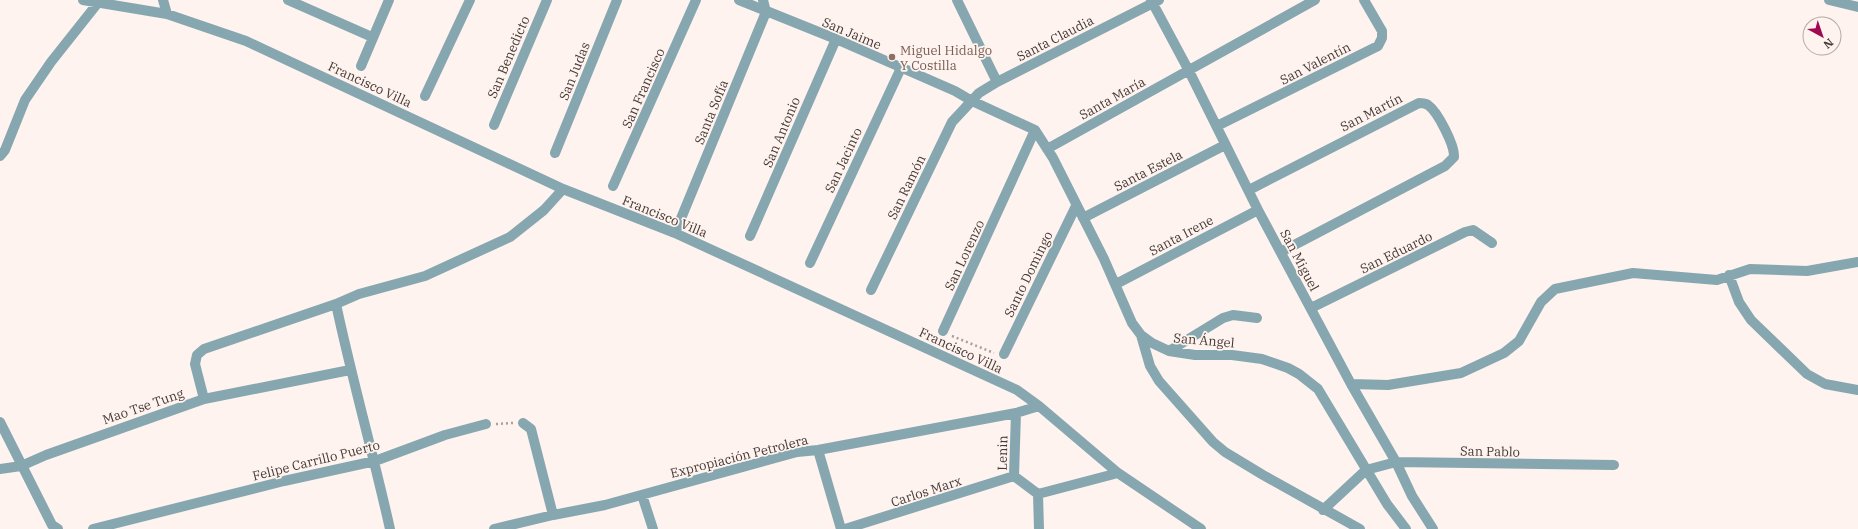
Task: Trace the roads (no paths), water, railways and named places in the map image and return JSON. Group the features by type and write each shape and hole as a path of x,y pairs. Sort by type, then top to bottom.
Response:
{"street":[{"name":"Francisco Villa","path":"83,0 97,4 166,5 563,189 675,233 1017,390 1039,406 1118,473 1201,529"},
{"path":"288,0 372,37"},
{"path":"360,66 389,0"},
{"path":"426,96 470,0"},
{"name":"San Benedicto","path":"494,125 547,0"},
{"name":"San Judas","path":"554,153 617,0"},
{"name":"San Francisco","path":"613,186 696,0"},
{"name":"San Jaime","path":"738,0 836,39 955,91 972,101"},
{"path":"762,0 766,12"},
{"path":"1189,71 1316,0"},
{"name":"San Valentín","path":"1217,126 1378,46 1382,38 1382,31 1364,0"},
{"path":"1829,0 1858,7"},
{"path":"960,1 997,82"},
{"name":"San Miguel","path":"1154,1 1258,210 1351,384 1396,462 1412,496 1433,529"},
{"name":"Santa Claudia","path":"972,101 979,93 997,82 1154,1"},
{"path":"0,156 5,150 25,100 51,62 97,4"},
{"name":"Santa Sofía","path":"675,233 766,12"},
{"name":"San Antonio","path":"750,236 836,39"},
{"name":"San Jacinto","path":"810,263 901,68"},
{"name":"Santa María","path":"1047,149 1189,71"},
{"path":"972,101 1035,130"},
{"name":"San Ramón","path":"871,290 952,122 972,101"},
{"name":"San Martín","path":"1249,190 1419,103 1427,104 1434,111 1453,146 1454,157 1445,166 1281,252"},
{"name":"San Ángel","path":"1035,130 1053,158 1116,284 1132,323 1141,335 1152,343 1170,351 1195,355 1232,355 1262,359 1288,368 1318,389 1387,504 1406,529"},
{"name":"San Lorenzo","path":"943,331 1035,130"},
{"name":"Santa Estela","path":"1083,218 1225,145"},
{"path":"204,399 196,364 197,355 204,349 336,304 359,294 425,276 510,237 544,210 563,189"},
{"name":"Santo Domingo","path":"1004,354 1076,206"},
{"name":"Santa Irene","path":"1116,284 1258,210"},
{"name":"San Eduardo","path":"1311,308 1465,232 1473,230 1492,243"},
{"path":"1351,384 1388,385 1451,376 1504,353 1519,340 1541,302 1555,289 1633,273 1717,280 1750,269 1807,271 1858,262"},
{"path":"1729,276 1739,302 1752,320 1807,374 1825,384 1858,390"},
{"path":"336,304 350,370 375,462 390,529"},
{"path":"1170,351 1223,318 1233,315 1257,318"},
{"path":"1141,335 1150,366 1159,381 1213,442 1225,452 1323,510 1360,529"},
{"name":"Mao Tse Tung","path":"21,466 46,454 204,399 350,370"},
{"name":"Expropiación Petrolera","path":"494,529 553,514 605,505 797,452 818,450 1016,413 1039,406"},
{"name":"Lenin","path":"1016,413 1014,476 1038,494"},
{"path":"0,422 52,525 58,529"},
{"path":"524,422 531,429 553,514"},
{"name":"Felipe Carrillo Puerto","path":"93,529 284,481 375,462 452,432 486,424"},
{"path":"818,450 841,529"},
{"name":"San Pablo","path":"1366,470 1396,462 1614,465"},
{"path":"0,468 21,466"},
{"path":"1323,510 1366,470"},
{"path":"1039,529 1038,494 1118,473"},
{"name":"Carlos Marx","path":"845,529 1014,476"},
{"path":"642,495 653,529"}],"place":[{"name":"Miguel Hidalgo Y Costilla","path":"892,57"}]}
